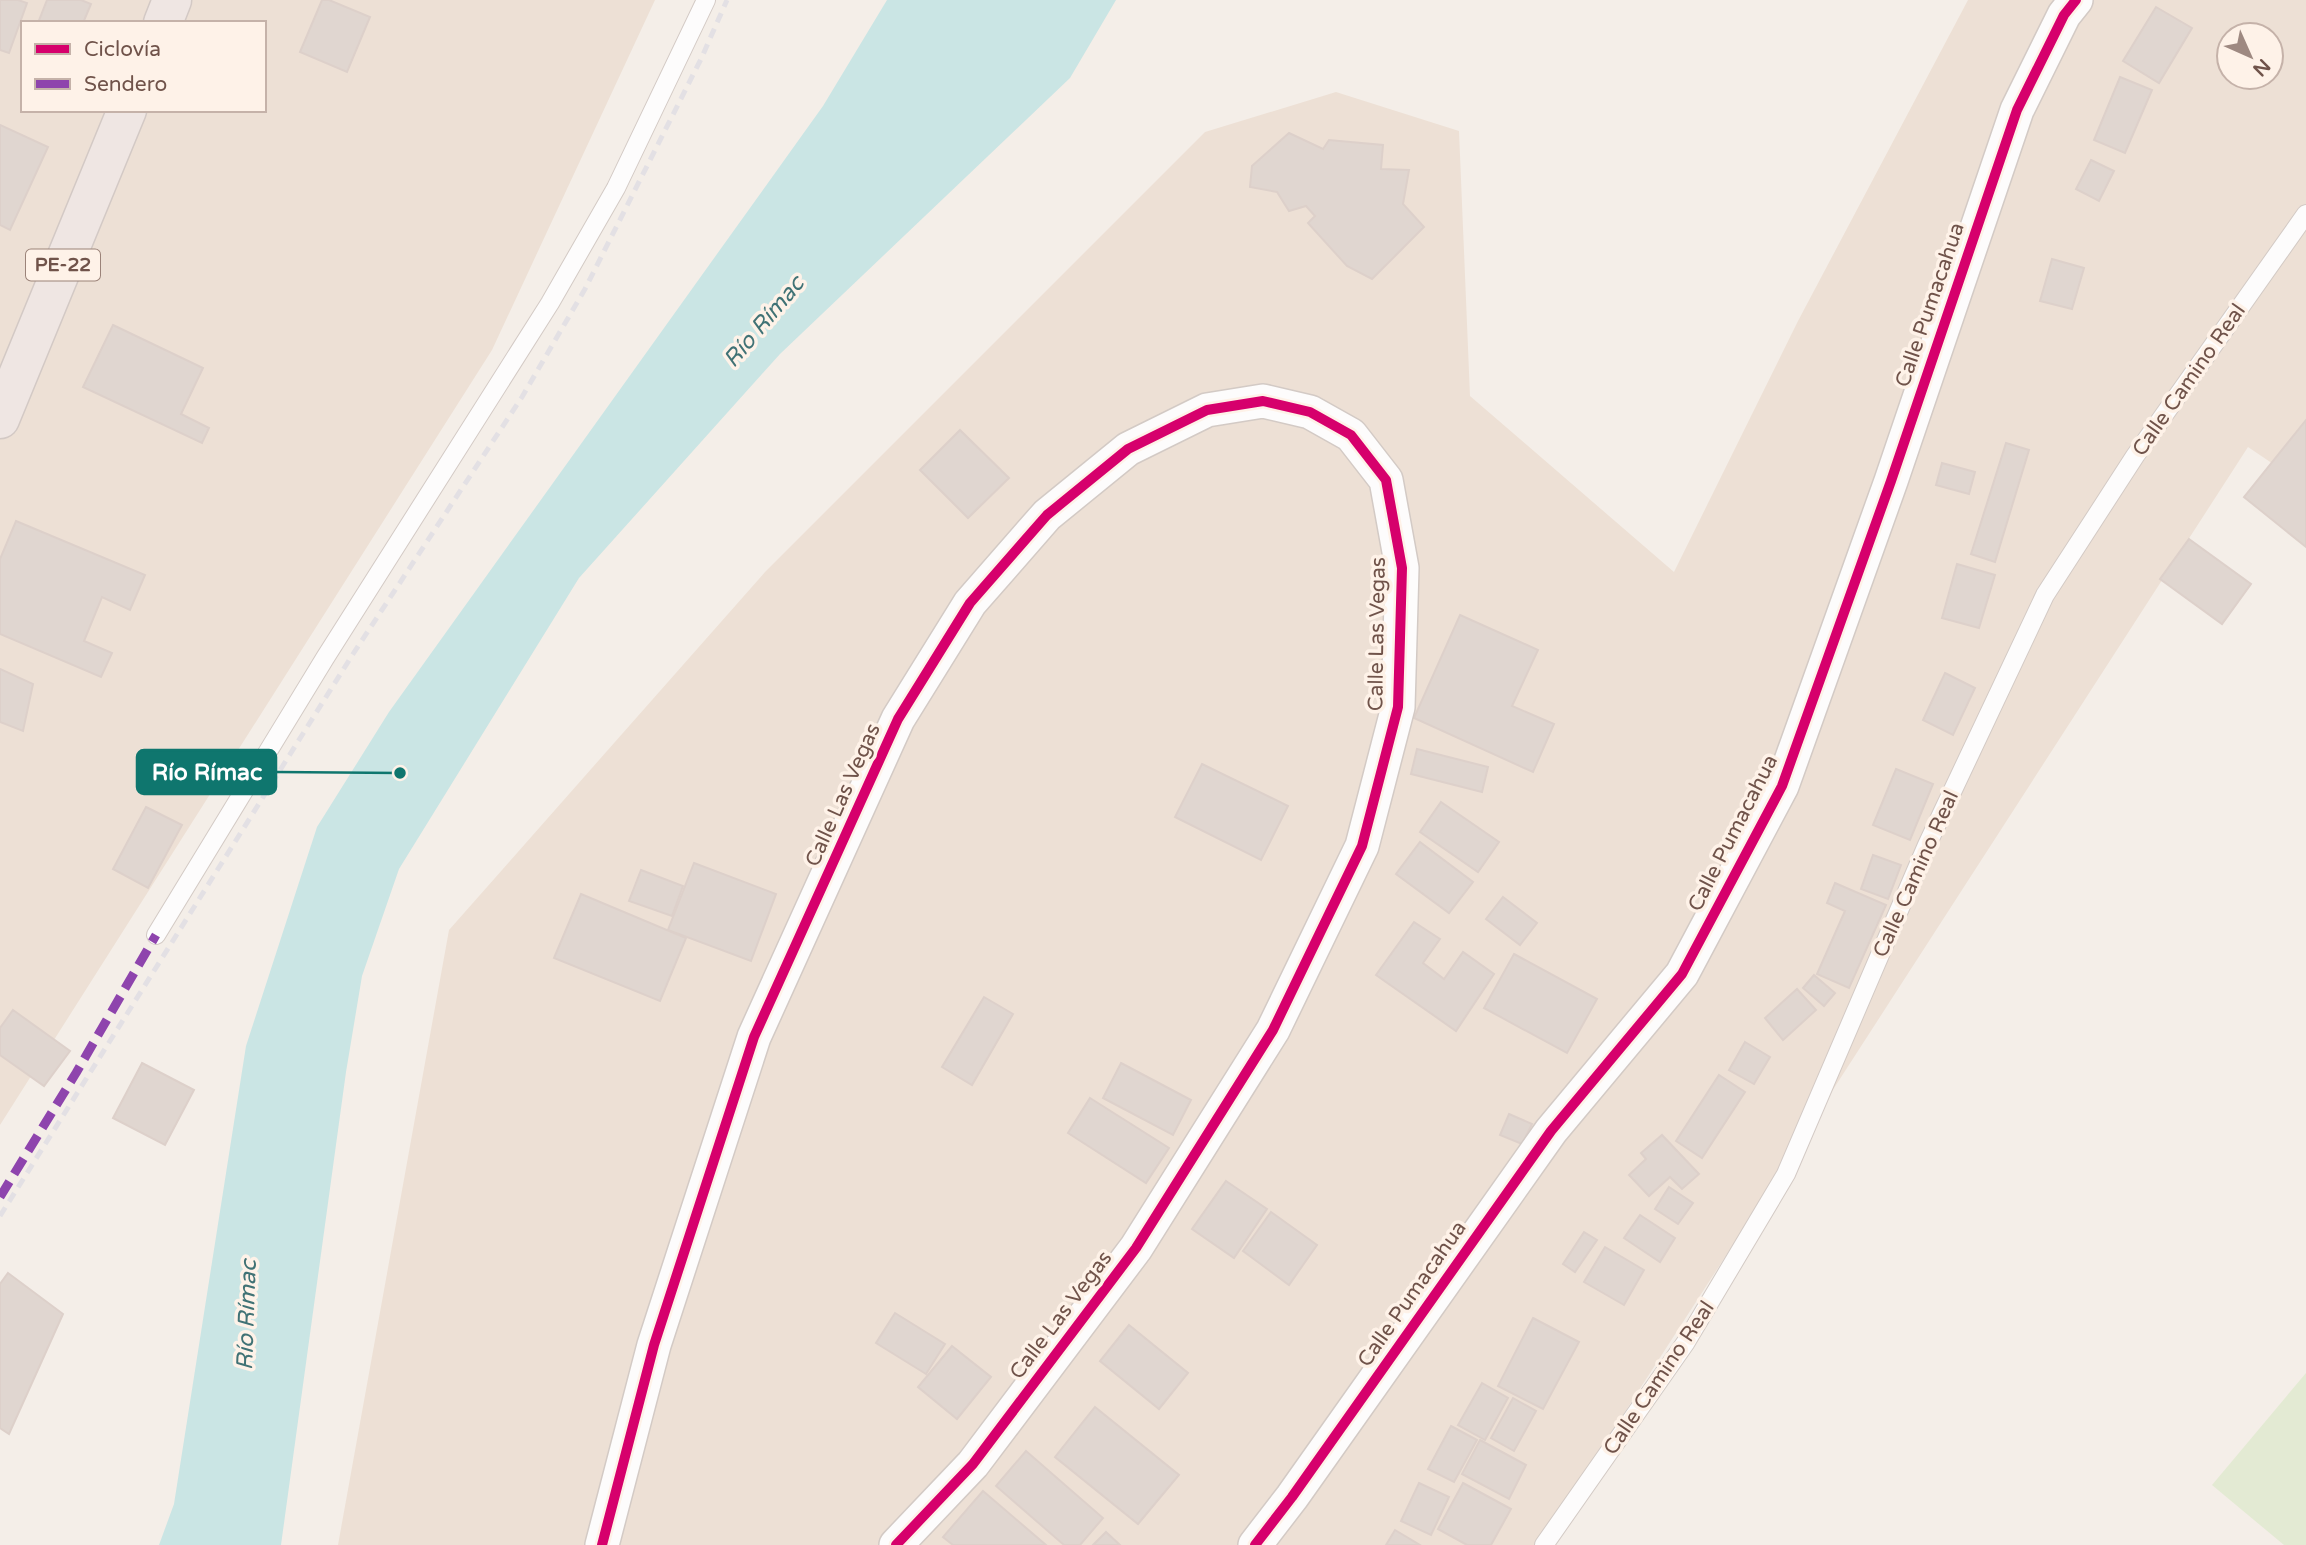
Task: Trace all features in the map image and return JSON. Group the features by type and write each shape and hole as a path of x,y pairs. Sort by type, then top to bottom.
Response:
{"highway":[{"path":"164,21 172,0"},
{"name":"PE-22","path":"0,419 126,112"}],"street":[{"name":"Calle Pumacahua","path":"1255,1545 1292,1497 1551,1131 1682,974 1782,786 1891,481 2017,110 2064,15 2076,0"},
{"name":"Calle Las Vegas","path":"602,1545 653,1345 754,1037 898,719 970,603 1047,515 1128,449 1207,410 1263,401 1310,412 1351,435 1386,480 1402,568 1398,707 1362,846 1273,1030 1136,1248 973,1464 896,1545"}],"lane":[{"path":"156,935 326,658 550,303 616,188 706,0"},
{"name":"Calle Camino Real","path":"1544,1545 1686,1342 1786,1174 1927,845 2045,595 2135,456 2306,214"}],"shaded area":[{"path":"0,0 655,0 492,350 0,1125"},
{"path":"1968,0 2306,0 2306,486 2248,447 1539,1545 338,1545 449,930 765,572 1205,132 1336,92 1459,131 1470,396 1674,572 1798,321"}],"green space":[{"path":"2306,1373 2306,1545 2284,1545 2212,1485"}],"water":[{"path":"887,0 1116,0 1070,78 780,354 579,578 399,869 362,976 346,1072 281,1545 159,1545 174,1504 246,1046 317,827 389,712 823,106"}],"building":[{"path":"0,0 27,3 9,53 0,50"},
{"path":"47,0 81,0 91,4 84,21 39,21"},
{"path":"322,0 329,0 370,17 347,72 300,52"},
{"path":"2156,7 2192,28 2159,83 2123,61"},
{"path":"2120,77 2152,90 2125,153 2094,140"},
{"path":"0,125 48,147 10,230 0,225"},
{"path":"1289,133 1323,149 1329,140 1383,145 1381,169 1409,170 1403,204 1424,227 1372,279 1347,266 1308,223 1315,216 1306,206 1289,211 1277,192 1250,187 1252,166"},
{"path":"2091,160 2114,171 2099,201 2076,189"},
{"path":"2052,259 2084,268 2072,309 2040,301"},
{"path":"113,325 203,368 181,414 209,428 202,443 83,387"},
{"path":"2306,420 2306,547 2244,497"},
{"path":"960,430 1009,478 968,518 920,470"},
{"path":"2006,443 2029,450 1995,562 1971,554"},
{"path":"1942,463 1975,472 1969,494 1936,485"},
{"path":"16,521 145,575 130,610 102,597 84,641 112,653 101,677 0,634 0,559"},
{"path":"2189,539 2251,584 2222,624 2160,579"},
{"path":"1957,564 1995,575 1979,628 1942,618"},
{"path":"1460,615 1538,650 1512,706 1554,724 1533,772 1414,718"},
{"path":"0,669 33,684 23,731 0,722"},
{"path":"1945,673 1975,688 1953,735 1923,720"},
{"path":"1417,749 1488,767 1482,792 1411,774"},
{"path":"1202,764 1288,806 1261,860 1175,817"},
{"path":"1896,769 1933,784 1910,840 1873,825"},
{"path":"1441,802 1499,842 1478,872 1420,832"},
{"path":"146,807 182,825 148,888 113,869"},
{"path":"1420,842 1473,882 1449,913 1396,874"},
{"path":"1873,855 1901,865 1888,899 1861,889"},
{"path":"694,863 776,894 751,961 668,930"},
{"path":"641,870 683,886 672,916 629,901"},
{"path":"1835,883 1886,905 1849,988 1817,974 1845,911 1827,903"},
{"path":"581,894 686,938 660,1001 554,958"},
{"path":"1503,897 1537,923 1520,945 1486,919"},
{"path":"1414,922 1440,939 1423,963 1444,979 1463,952 1494,974 1456,1031 1376,975"},
{"path":"1514,954 1597,999 1567,1053 1484,1008"},
{"path":"1814,975 1835,993 1824,1006 1803,988"},
{"path":"1797,989 1816,1010 1783,1040 1765,1018"},
{"path":"984,997 1013,1014 972,1085 942,1067"},
{"path":"13,1010 70,1051 44,1086 0,1055 0,1028"},
{"path":"1745,1042 1770,1057 1754,1084 1729,1070"},
{"path":"142,1063 194,1090 165,1145 113,1118"},
{"path":"1121,1063 1191,1100 1173,1135 1103,1098"},
{"path":"1719,1075 1745,1092 1702,1158 1676,1141"},
{"path":"1090,1098 1169,1148 1146,1183 1068,1133"},
{"path":"1509,1114 1532,1124 1522,1144 1500,1135"},
{"path":"1662,1135 1699,1174 1682,1189 1670,1177 1649,1196 1629,1175 1646,1159 1641,1153"},
{"path":"1226,1181 1267,1209 1234,1258 1192,1229"},
{"path":"1669,1187 1693,1203 1678,1224 1655,1209"},
{"path":"1271,1212 1317,1245 1289,1285 1243,1251"},
{"path":"1640,1215 1675,1238 1660,1262 1624,1238"},
{"path":"1584,1232 1597,1240 1575,1272 1563,1264"},
{"path":"1605,1247 1644,1270 1624,1305 1584,1282"},
{"path":"8,1273 63,1314 9,1434 0,1428 0,1284"},
{"path":"895,1313 945,1344 926,1374 876,1343"},
{"path":"1533,1318 1579,1342 1543,1409 1498,1386"},
{"path":"1129,1325 1188,1373 1159,1409 1100,1361"},
{"path":"952,1346 991,1377 957,1419 918,1387"},
{"path":"1482,1383 1508,1398 1485,1440 1458,1425"},
{"path":"1513,1398 1536,1411 1514,1451 1491,1438"},
{"path":"1095,1407 1179,1475 1138,1524 1055,1457"},
{"path":"1451,1426 1477,1440 1454,1482 1428,1469"},
{"path":"1480,1440 1526,1465 1509,1499 1462,1474"},
{"path":"1026,1451 1103,1518 1080,1545 1064,1545 996,1486"},
{"path":"1419,1483 1449,1497 1431,1535 1401,1521"},
{"path":"1463,1483 1511,1509 1491,1545 1467,1545 1438,1529"},
{"path":"983,1491 1046,1545 953,1545 943,1537"},
{"path":"1395,1530 1420,1545 1386,1545"},
{"path":"1106,1532 1120,1545 1093,1545"}],"railway":[{"path":"0,1216 353,654 522,397 585,289 701,59 727,0"}],"marked path":[{"path":"0,1197 156,935"}],"cycle path":[{"path":"1255,1545 1292,1497 1551,1131 1682,974 1782,786 1891,481 2017,110 2064,15 2076,0"},
{"path":"602,1545 654,1345 754,1037 898,719 970,603 1047,515 1128,449 1207,410 1263,401 1310,412 1351,435 1386,480 1402,568 1398,707 1362,846 1273,1030 1136,1248 973,1464 896,1545"}],"place":[{"name":"Río Rímac","path":"400,773"}]}
